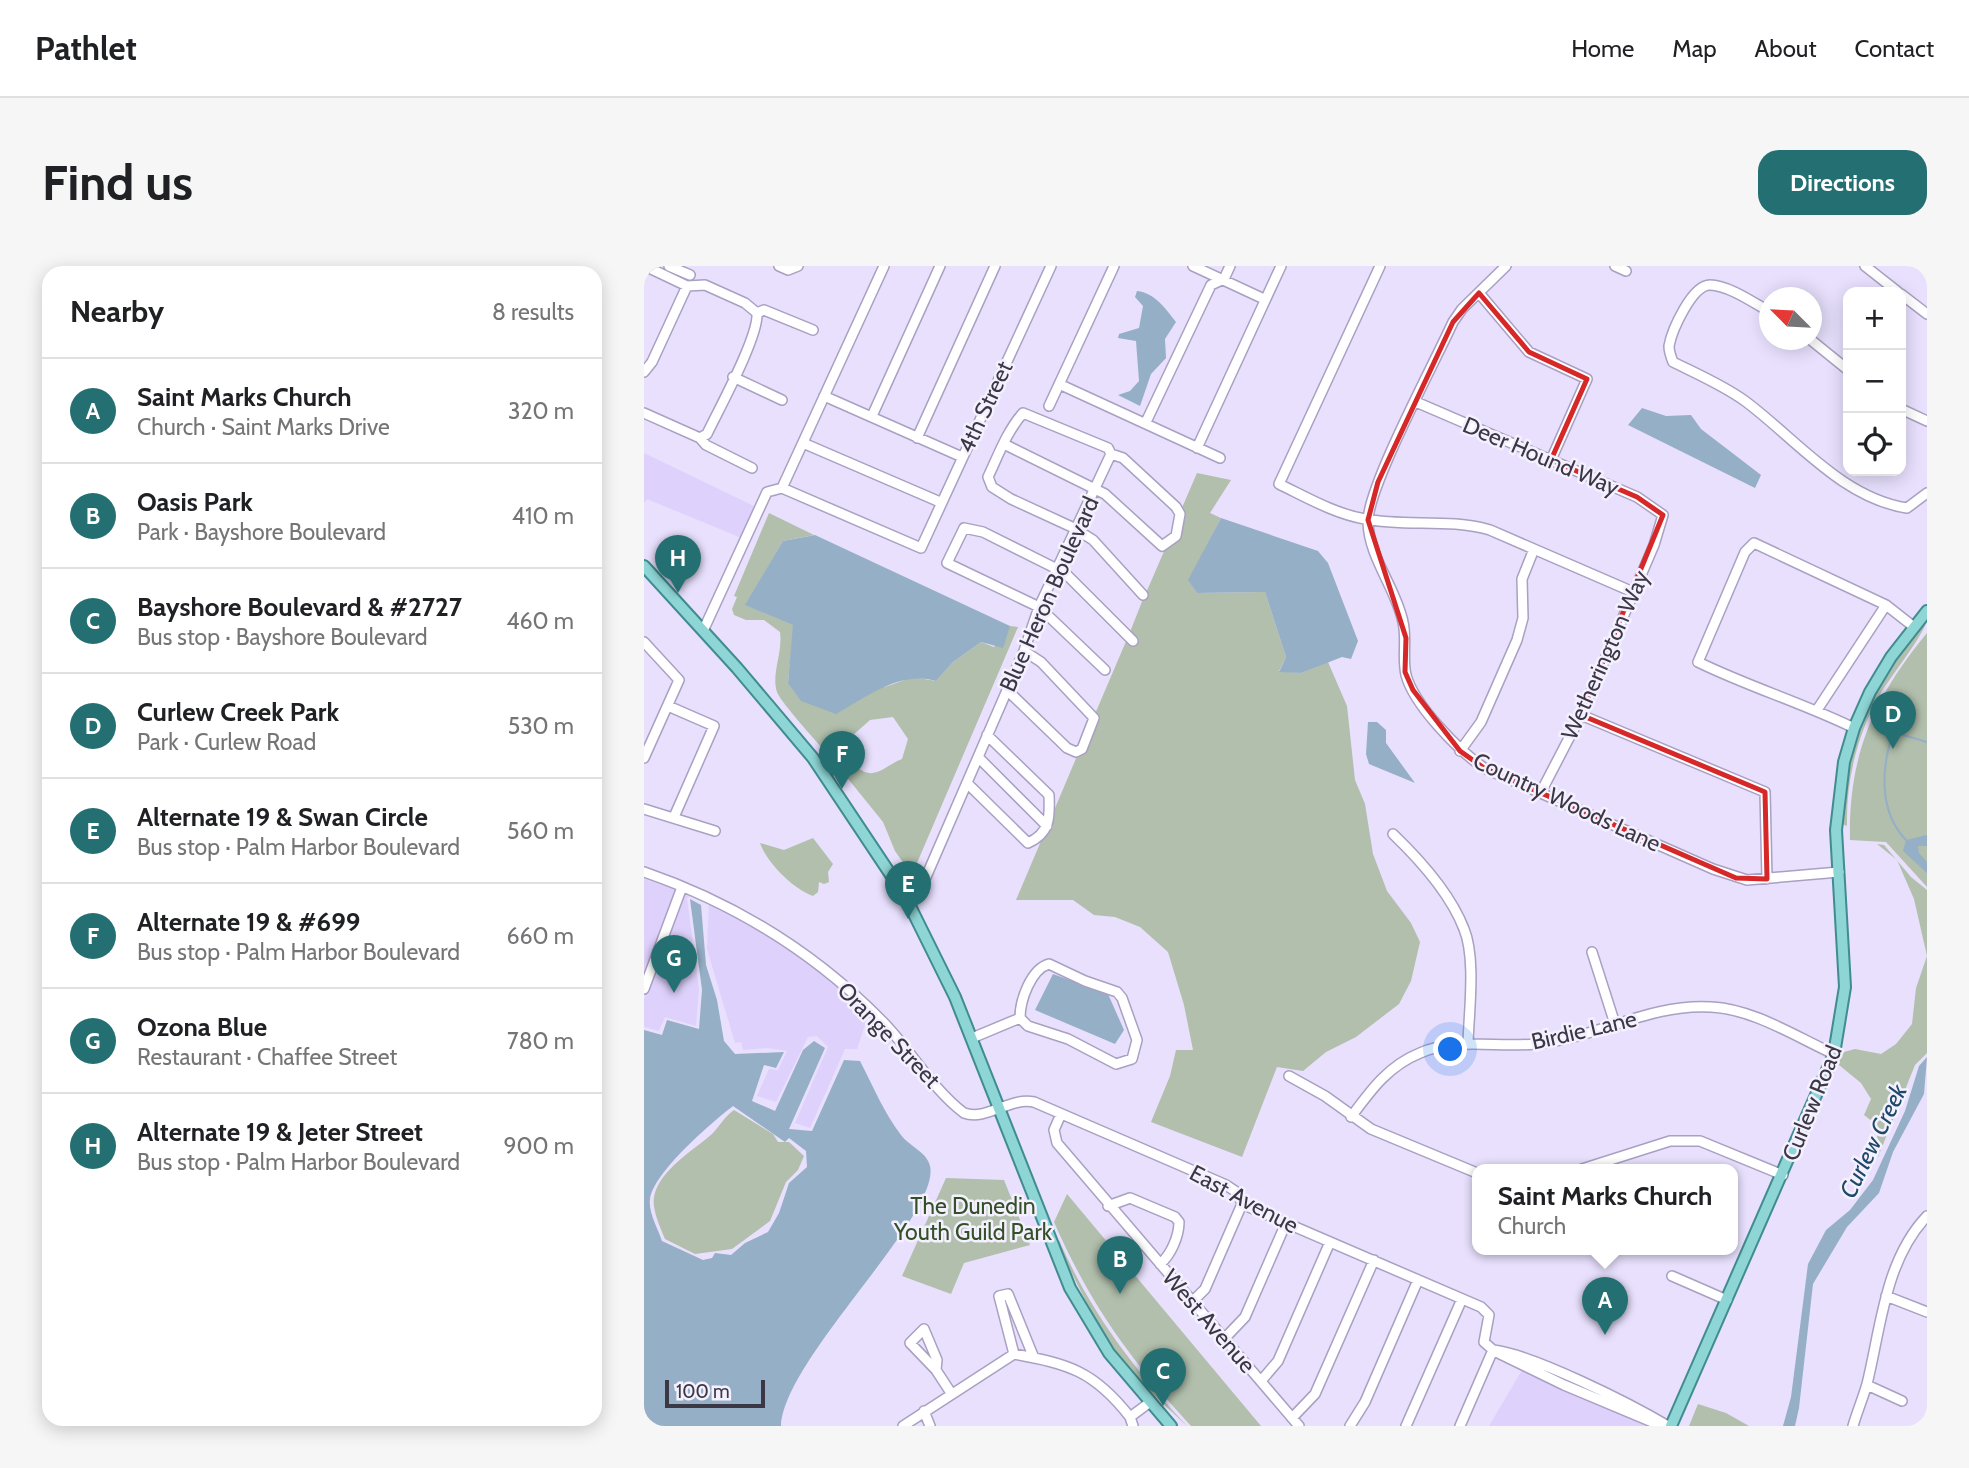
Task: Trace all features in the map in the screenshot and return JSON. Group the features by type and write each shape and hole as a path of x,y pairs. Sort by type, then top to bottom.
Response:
{"main road":[{"path":"645,570 703,631 813,758 905,896 934,950 972,1038 1070,1288 1109,1353 1171,1426"},
{"name":"Curlew Road","path":"1668,1426 1783,1175 1834,1054 1845,987 1837,807 1842,770 1854,728 1880,675 1927,611"}],"street":[{"path":"645,266 659,269 687,286 705,285 745,303 757,313"},
{"path":"668,266 690,275"},
{"path":"779,266 788,270 798,266"},
{"path":"703,631 767,492 782,488 884,266"},
{"path":"872,416 940,266"},
{"path":"917,438 995,266"},
{"name":"4th Street","path":"782,488 920,548 1051,266"},
{"path":"1049,406 1114,266"},
{"path":"1193,266 1264,299"},
{"path":"1146,422 1211,285 1224,279 1230,266"},
{"path":"1197,448 1281,266"},
{"path":"1380,266 1279,484 1319,503 1368,520 1469,524 1633,592"},
{"name":"Country Woods Lane","path":"1506,266 1462,309 1453,322 1378,482 1368,520 1377,558 1404,623 1407,678 1460,751 1484,768 1736,878 1767,879 1839,872"},
{"path":"1615,266 1626,271"},
{"path":"1865,266 1891,287"},
{"path":"1759,307 1718,286 1706,285 1692,295 1681,317 1670,345 1673,362 1742,400 1829,471 1867,494 1907,508 1927,493"},
{"path":"644,372 652,362 687,286"},
{"path":"1479,293 1529,352 1587,379 1551,460"},
{"path":"1906,298 1927,314"},
{"path":"757,313 764,310 813,330"},
{"path":"700,439 707,434 733,377 756,326 757,313"},
{"path":"1822,349 1843,366"},
{"path":"733,377 782,400"},
{"path":"1059,384 1220,458"},
{"path":"824,396 962,457"},
{"name":"Deer Hound Way","path":"1416,402 1637,497 1662,515"},
{"path":"1906,411 1927,421"},
{"path":"644,413 700,439 706,445 752,468"},
{"path":"1004,444 1094,491 1105,494 1162,546 1176,536 1180,514 1176,507 1123,458 1111,454 1099,443 1023,413 1004,444 988,478 992,487 1011,499 1074,528 1093,540 1143,595"},
{"path":"803,443 940,502"},
{"name":"Blue Heron Boulevard","path":"905,896 926,877 1024,651 1056,567 1111,454"},
{"name":"Wetherington Way","path":"1541,792 1581,715 1662,515"},
{"path":"1105,670 1039,607 947,563 964,528 983,532 1056,567 1133,641"},
{"path":"1854,728 1817,710 1776,697 1698,662 1745,552 1755,543 1886,605 1914,627"},
{"path":"1460,751 1481,722 1517,640 1523,618 1522,579 1534,549"},
{"path":"1817,710 1886,605"},
{"path":"644,642 679,680 647,743 644,758"},
{"path":"1007,690 1067,748 1076,752 1082,749 1094,718 1041,662 1024,651"},
{"path":"668,706 714,726 674,817"},
{"path":"1581,715 1765,792 1767,879"},
{"path":"967,783 1028,843 1042,837 1048,826 1049,795 987,735"},
{"path":"978,757 1048,826"},
{"path":"644,809 715,831"},
{"path":"1393,834 1445,896 1465,929 1470,981 1468,1043"},
{"name":"Orange Street","path":"644,872 708,898 768,930 835,978 884,1022 964,1113 977,1115 999,1107"},
{"path":"644,989 682,887"},
{"path":"1592,952 1615,1024"},
{"path":"1049,964 1084,981 1117,992 1137,1040 1136,1049 1132,1059 1116,1064 1068,1039 1028,1026 1020,1018 1020,1007 1036,972 1049,964"},
{"name":"Birdie Lane","path":"1351,1117 1387,1072 1403,1060 1437,1047 1468,1043 1539,1044 1674,1007 1721,1008 1746,1014 1834,1054"},
{"path":"972,1038 1020,1018"},
{"path":"1289,1076 1325,1096 1371,1129 1472,1171"},
{"name":"East Avenue","path":"999,1107 1025,1100 1061,1114 1226,1185 1238,1193 1242,1204 1462,1299 1489,1315 1483,1342 1493,1350"},
{"name":"West Avenue","path":"1061,1114 1054,1137 1108,1206 1299,1426"},
{"path":"1598,1164 1670,1141 1700,1141 1783,1175"},
{"path":"1108,1206 1130,1198 1175,1217 1179,1229 1170,1252 1160,1264"},
{"path":"1192,1302 1205,1289 1242,1204"},
{"path":"1853,1426 1867,1385 1886,1296 1907,1239 1927,1216"},
{"path":"1224,1339 1245,1317 1286,1223"},
{"path":"1261,1381 1278,1361 1330,1242"},
{"path":"1292,1418 1305,1406 1320,1383 1374,1260"},
{"path":"1672,1276 1727,1300"},
{"path":"1350,1426 1365,1402 1418,1280"},
{"path":"1014,1354 999,1296 1008,1294 1034,1358"},
{"path":"1886,1296 1927,1312"},
{"path":"1406,1426 1462,1299"},
{"path":"1460,1426 1493,1350 1507,1351 1568,1377 1668,1426"},
{"path":"903,1426 1014,1354 1073,1367 1092,1377 1115,1397 1132,1421 1149,1403"},
{"path":"936,1370 951,1393"},
{"path":"1867,1385 1902,1401"},
{"path":"923,1411 930,1426"}],"highlighted area":[{"path":"1479,293 1529,352 1587,379 1551,460 1637,497 1663,515 1581,715 1765,792 1767,879 1736,878 1484,768 1460,751 1413,690 1405,672 1406,638 1368,520 1378,482 1453,322"}],"shaded area":[{"path":"644,453 758,508 744,539 647,499 644,503"},
{"path":"644,879 677,890 644,978"},
{"path":"684,892 692,895 687,898 699,989 696,1026 665,1017 659,1031 644,1027 644,999"},
{"path":"709,903 766,932 833,980 869,1013 857,1049 845,1049 810,1128 795,1123 828,1047 817,1036 808,1037 776,1102 757,1096 769,1069 778,1070 787,1051 767,1048 743,1050 741,1042 735,1043 707,949"},
{"path":"1522,1370 1586,1398 1654,1426 1489,1426"}],"green space":[{"path":"1197,473 1231,480 1210,513 1221,518 1189,580 1197,593 1265,592 1286,657 1279,671 1301,673 1328,662 1347,706 1355,780 1365,804 1373,854 1387,891 1411,923 1420,942 1411,981 1399,1004 1356,1037 1326,1052 1303,1071 1277,1067 1242,1157 1151,1122 1170,1076 1176,1050 1193,1050 1184,1005 1168,952 1140,927 1115,917 1094,915 1073,900 1016,900 1041,841 1053,827 1053,813 1077,756 1099,719 1095,714 1127,639 1133,646 1138,642 1130,632 1143,599 1148,595 1146,593 1165,549 1178,538 1181,510"},
{"path":"769,513 814,535 783,541 746,605 794,625 788,682 885,687 913,677 936,681 953,662 981,642 994,647 1010,626 1018,627 914,870 907,868 895,851 883,822 845,775 858,768 864,772 875,773 902,759 908,739 893,717 870,720 843,744 848,758 837,765 777,692 775,678 780,632 764,620 746,620 734,615 732,609 737,597 734,596"},
{"path":"1927,619 1871,711 1854,759 1848,792 1847,826 1840,823 1846,771 1856,735 1881,682"},
{"path":"1927,633 1927,887 1886,842 1850,840 1854,781 1868,729 1892,681"},
{"path":"813,838 833,864 828,872 829,882 819,882 818,892 813,896 797,888 782,874 768,859 760,843 784,850"},
{"path":"1877,844 1884,845 1896,859"},
{"path":"1897,861 1927,890 1927,956 1914,899"},
{"path":"1927,956 1927,1053 1915,1065 1878,1157 1877,1125 1864,1115 1871,1099 1861,1083 1839,1065 1840,1053 1855,1049 1881,1054 1896,1044 1912,1024 1916,988"},
{"path":"734,1110 773,1134 778,1142 789,1142 804,1156 798,1170 786,1182 770,1221 732,1249 695,1254 665,1239 655,1213 654,1197 657,1187 670,1169 712,1134"},
{"name":"The Dunedin Youth Guild Park","path":"946,1178 1004,1180 1030,1245 964,1263 951,1294 902,1276"},
{"path":"1067,1194 1261,1426 1191,1426 1149,1378 1082,1280 1054,1222"},
{"path":"1059,1240 1085,1291 1115,1339 1187,1426 1140,1382 1108,1345 1057,1244"},
{"path":"1698,1404 1726,1413 1749,1426 1689,1426"}],"water":[{"path":"1137,291 1154,298 1176,322 1165,339 1166,358 1151,374 1140,406 1118,395 1130,391 1139,381 1136,341 1118,338 1119,334 1139,328 1143,306 1135,297"},
{"path":"1642,408 1666,416 1691,415 1701,429 1761,475 1755,488 1628,425"},
{"path":"1221,518 1318,551 1328,563 1358,641 1351,659 1342,657 1301,673 1279,672 1286,657 1265,592 1197,593 1188,580"},
{"path":"815,535 1010,626 1003,648 981,642 953,662 936,681 910,679 897,682 836,714 801,701 788,683 793,625 745,605 783,541"},
{"path":"1368,722 1377,722 1386,730 1386,743 1415,783 1369,764 1366,754"},
{"path":"1927,835 1927,846 1918,846 1919,853 1927,862 1927,873 1903,851 1906,840"},
{"path":"690,899 701,905 706,965 717,1000 724,1041 735,1054 784,1052 776,1068 764,1065 752,1101 775,1111 803,1050 814,1041 825,1048 789,1129 812,1131 844,1060 860,1061 895,1127 904,1139 925,1157 930,1166 927,1188 912,1218 807,1364 789,1397 781,1426 644,1426 644,1030 662,1035 667,1020 699,1029 702,990","holes":["733,1106 785,1142 789,1138 806,1151 807,1167 789,1183 779,1213 768,1232 745,1243 731,1255 715,1253 712,1258 703,1260 662,1241 650,1209 654,1188 672,1162 723,1114"]},
{"path":"1053,974 1108,994 1124,1030 1115,1044 1035,1010"},
{"path":"1927,1057 1924,1094 1893,1152 1879,1193 1847,1227 1813,1284 1799,1408 1795,1426 1783,1426 1791,1397 1808,1264 1826,1230 1850,1210 1873,1180 1905,1111 1919,1066"}],"waterway":[{"path":"1906,840 1891,818 1887,805 1885,765 1891,739 1900,734 1927,742"}],"place":[{"name":"Alternate 19 & Jeter Street","path":"678,593"},
{"name":"Curlew Creek Park","path":"1893,749"},
{"name":"Alternate 19 & #699","path":"842,789"},
{"name":"Alternate 19 & Swan Circle","path":"908,919"},
{"name":"Ozona Blue","path":"674,993"},
{"name":"Oasis Park","path":"1120,1294"},
{"name":"Saint Marks Church","path":"1605,1335"},
{"name":"Bayshore Boulevard & #2727","path":"1163,1406"}],"water label":[{"name":"Curlew Creek","path":"1873,1141"}]}
